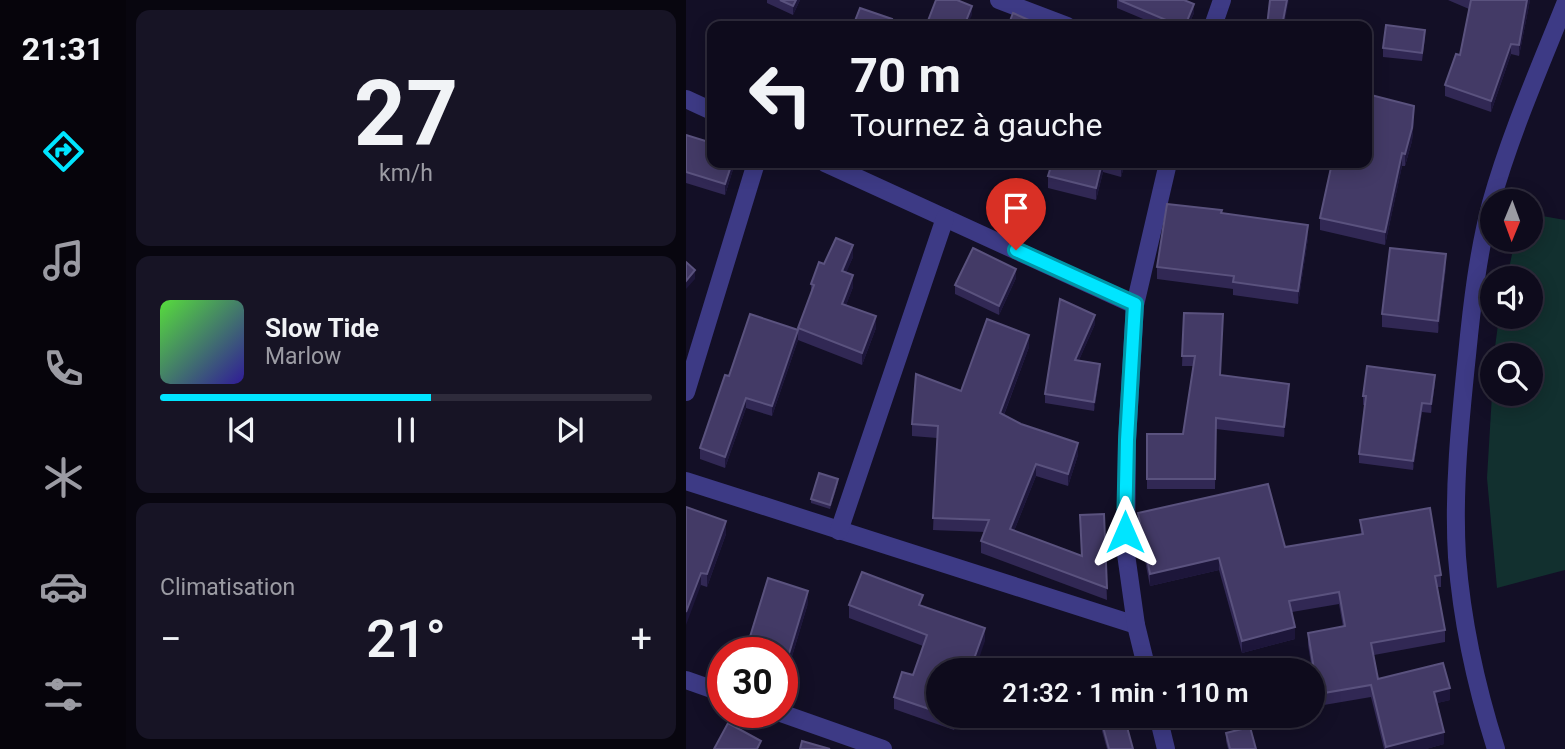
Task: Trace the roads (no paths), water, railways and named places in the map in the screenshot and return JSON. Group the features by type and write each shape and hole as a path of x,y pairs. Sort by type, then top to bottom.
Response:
{"street":[{"path":"999,0 1054,21"},
{"path":"1215,21 1222,0"},
{"path":"1496,749 1479,695 1468,642 1457,556 1457,474 1464,378 1474,293 1491,204 1520,116 1565,4"},
{"path":"686,99 707,109"},
{"path":"686,392 755,168"},
{"path":"836,168 1135,304"},
{"path":"1144,658 1136,625 1126,554 1125,510 1135,304 1167,168"},
{"path":"839,531 945,218"},
{"path":"686,481 1136,625"},
{"path":"686,680 707,687"},
{"path":"798,719 883,749"},
{"path":"1161,728 1166,749"}]}
